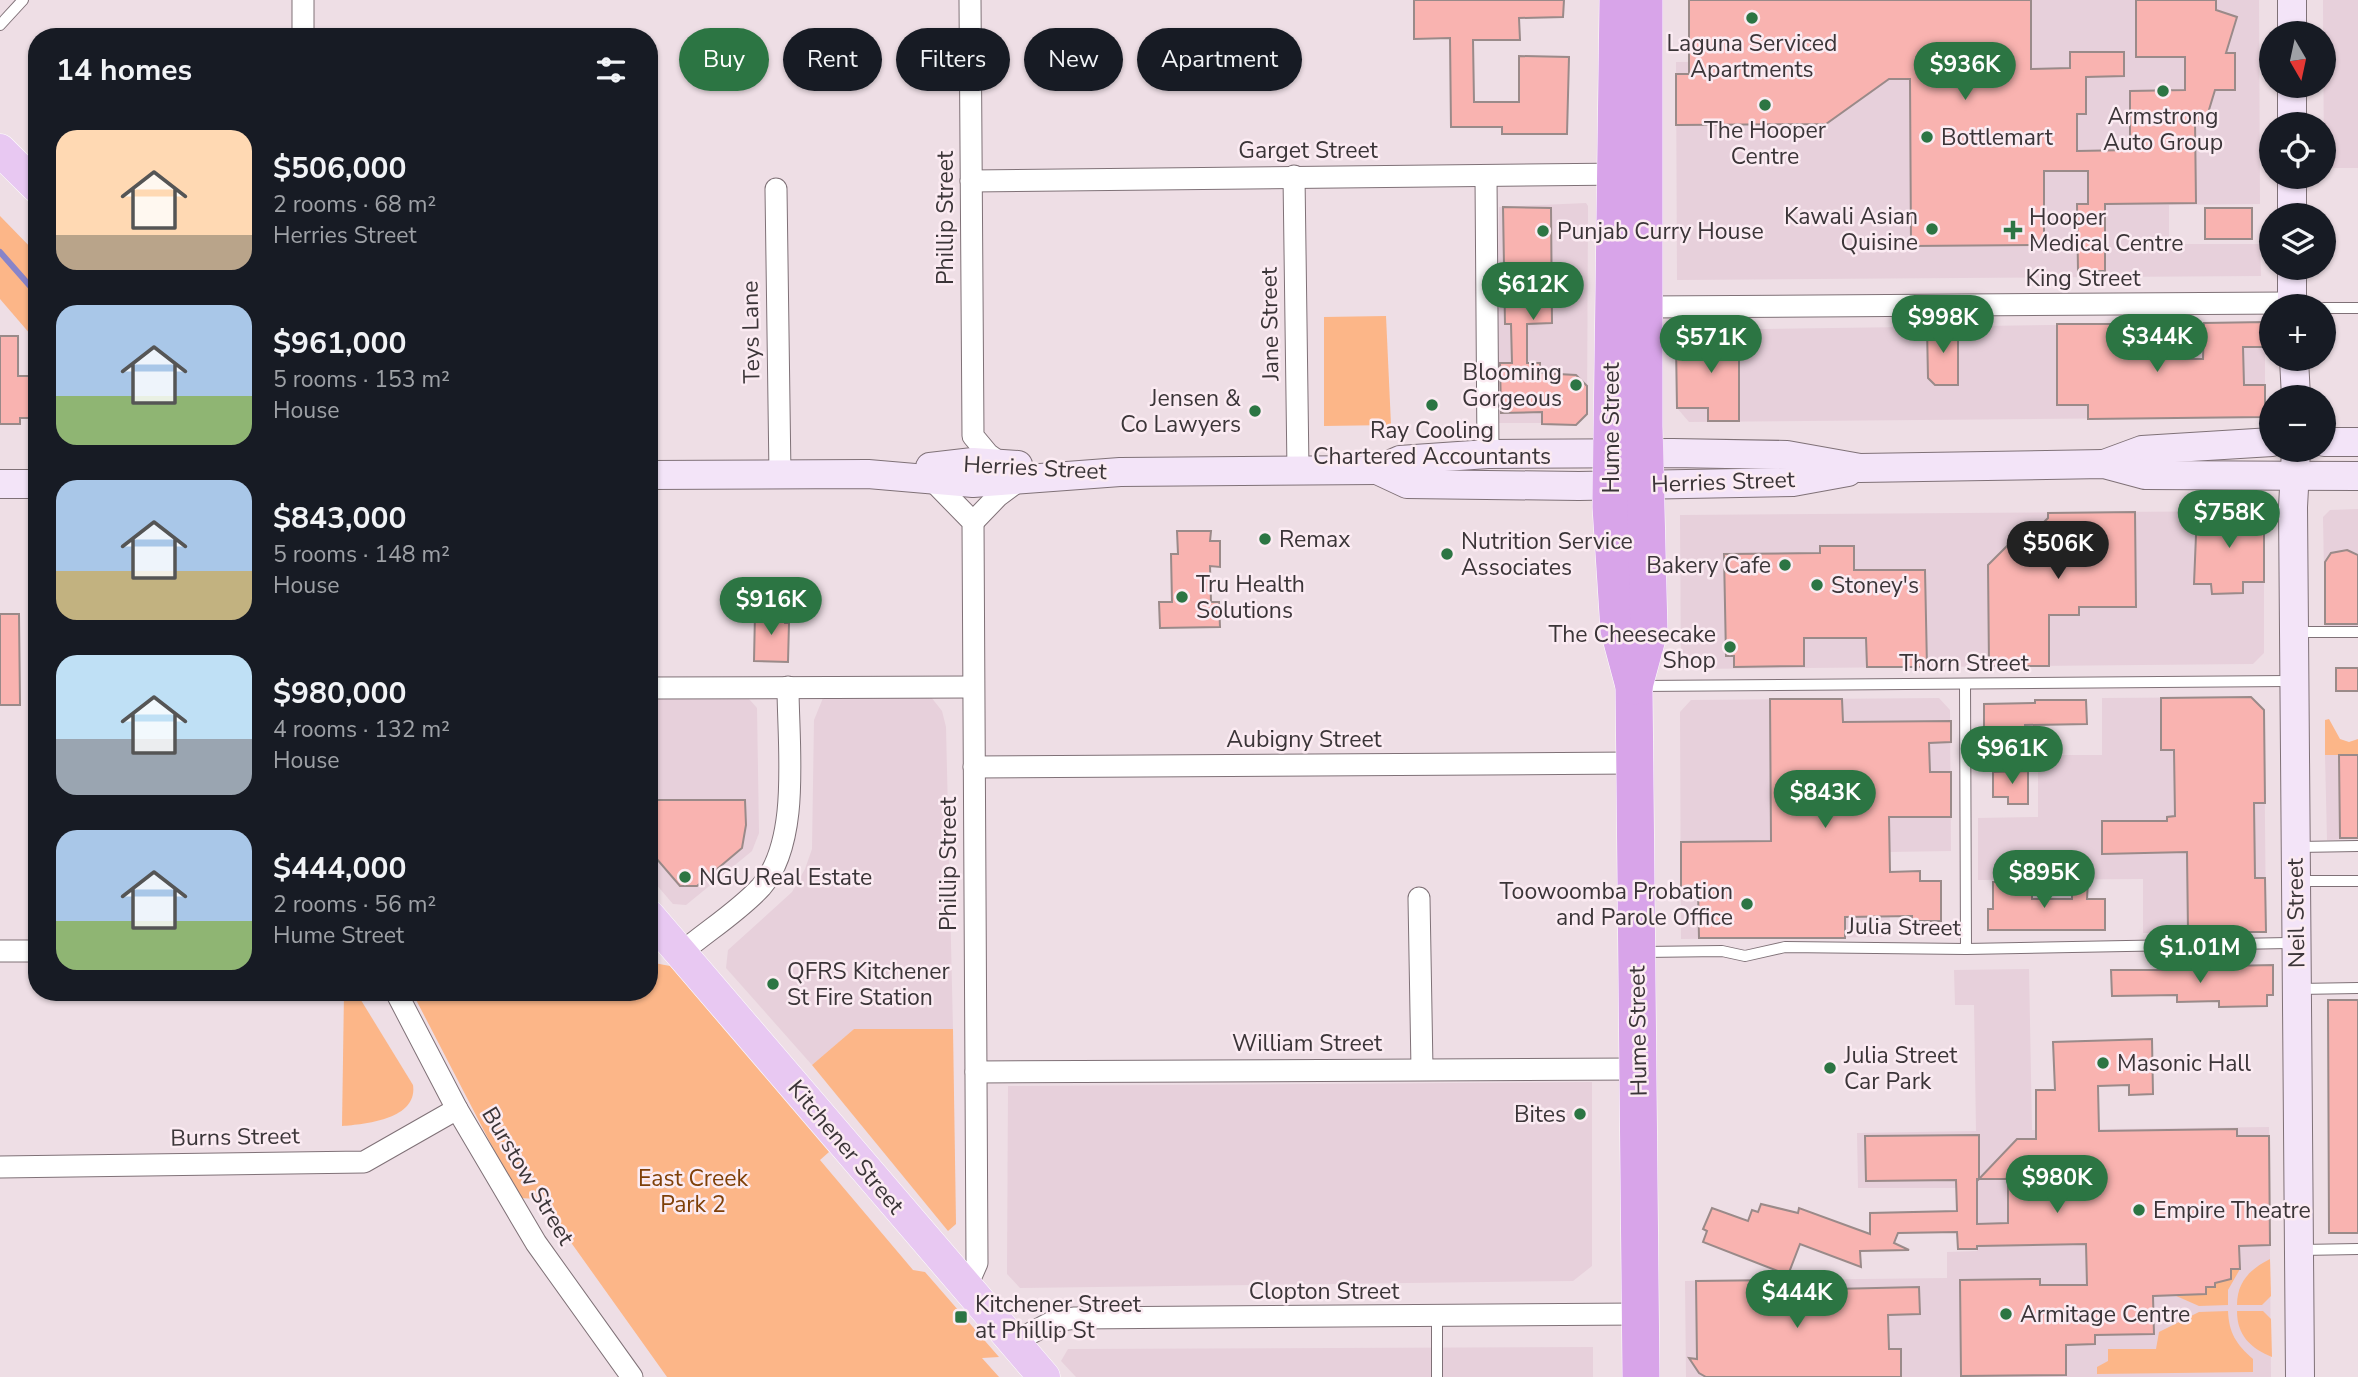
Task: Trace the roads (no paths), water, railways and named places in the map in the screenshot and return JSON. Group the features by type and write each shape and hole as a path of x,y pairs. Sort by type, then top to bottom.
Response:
{"highway":[{"name":"Hume Street","path":"1618,0 1631,174 1645,307 1628,469 1619,630 1634,686 1641,1377"},
{"name":"Hume Street","path":"1628,469 1612,309 1631,174 1644,0"}],"main road":[{"path":"2292,0 2292,21"},
{"path":"0,150 28,178"},
{"path":"2336,442 2358,442"},
{"name":"Herries Street","path":"2104,464 2142,450 2259,443"},
{"name":"Herries Street","path":"658,475 931,473 973,462 1012,472 1377,470 1400,460 1488,454 1628,469"},
{"name":"Herries Street","path":"1377,470 1407,484 1787,455 1860,468 2104,464 2146,475 2295,463 2358,476"},
{"name":"Neil Street","path":"2295,463 2294,681 2300,1377"},
{"path":"0,484 28,484"},
{"name":"Kitchener Street","path":"658,926 1044,1377"}],"street":[{"path":"303,0 303,28"},
{"name":"Phillip Street","path":"970,0 973,436"},
{"name":"Garget Street","path":"971,181 1631,174"},
{"name":"Jane Street","path":"1294,176 1298,470"},
{"path":"1486,176 1488,454"},
{"name":"Teys Lane","path":"776,189 780,475"},
{"name":"King Street","path":"1645,307 2259,305"},
{"path":"973,436 988,454 1012,472 998,496 973,522 931,473 973,436"},
{"name":"Phillip Street","path":"966,1288 977,1263 973,522"},
{"path":"681,953 761,887 782,854 788,824 788,687"},
{"path":"658,688 972,687"},
{"name":"Aubigny Street","path":"974,767 1634,763"},
{"path":"1419,898 1422,1069"},
{"path":"0,951 28,951"},
{"name":"Burstow Street","path":"401,1001 457,1109 536,1243 632,1377"},
{"name":"William Street","path":"976,1072 1638,1069"},
{"name":"Burns Street","path":"0,1167 364,1161 457,1109"},
{"name":"Clopton Street","path":"1014,1342 1054,1321 1075,1318 1640,1314"}],"lane":[{"path":"0,24 23,0"},
{"path":"2336,308 2358,308"},
{"path":"2294,632 2358,632"},
{"name":"Thorn Street","path":"1634,686 2294,681"},
{"path":"1965,684 1966,949"},
{"path":"2296,847 2358,846"},
{"path":"2296,881 2358,881"},
{"name":"Julia Street","path":"1637,952 1722,951 1745,956 1785,947 1966,949 2297,943"},
{"path":"2297,989 2358,988"},
{"path":"2299,1250 2358,1249"},
{"path":"1437,1317 1437,1377"}],"waterway":[{"path":"0,252 28,284"}],"place":[{"name":"Laguna Serviced Apartments","path":"1752,18"},
{"name":"Armstrong Auto Group","path":"2163,91"},
{"name":"The Hooper Centre","path":"1765,105"},
{"name":"Bottlemart","path":"1927,137"},
{"name":"Kawali Asian Quisine","path":"1932,229"},
{"name":"Hooper Medical Centre","path":"2013,230"},
{"name":"Punjab Curry House","path":"1543,231"},
{"name":"Blooming Gorgeous","path":"1576,385"},
{"name":"Ray Cooling Chartered Accountants","path":"1432,405"},
{"name":"Jensen & Co Lawyers","path":"1255,411"},
{"name":"Remax","path":"1265,539"},
{"name":"Nutrition Service Associates","path":"1447,554"},
{"name":"Bakery Cafe","path":"1785,565"},
{"name":"Stoney's","path":"1817,585"},
{"name":"Tru Health Solutions","path":"1182,597"},
{"name":"The Cheesecake Shop","path":"1730,647"},
{"name":"NGU Real Estate","path":"685,877"},
{"name":"Toowoomba Probation and Parole Office","path":"1747,904"},
{"name":"QFRS Kitchener St Fire Station","path":"773,984"},
{"name":"Masonic Hall","path":"2103,1063"},
{"name":"Julia Street Car Park","path":"1830,1068"},
{"name":"Bites","path":"1580,1114"},
{"name":"Empire Theatre","path":"2139,1210"},
{"name":"Armitage Centre","path":"2006,1314"},
{"name":"Kitchener Street at Phillip St","path":"961,1317"}],"park label":[{"name":"East Creek Park 2","path":"693,1191"}]}
